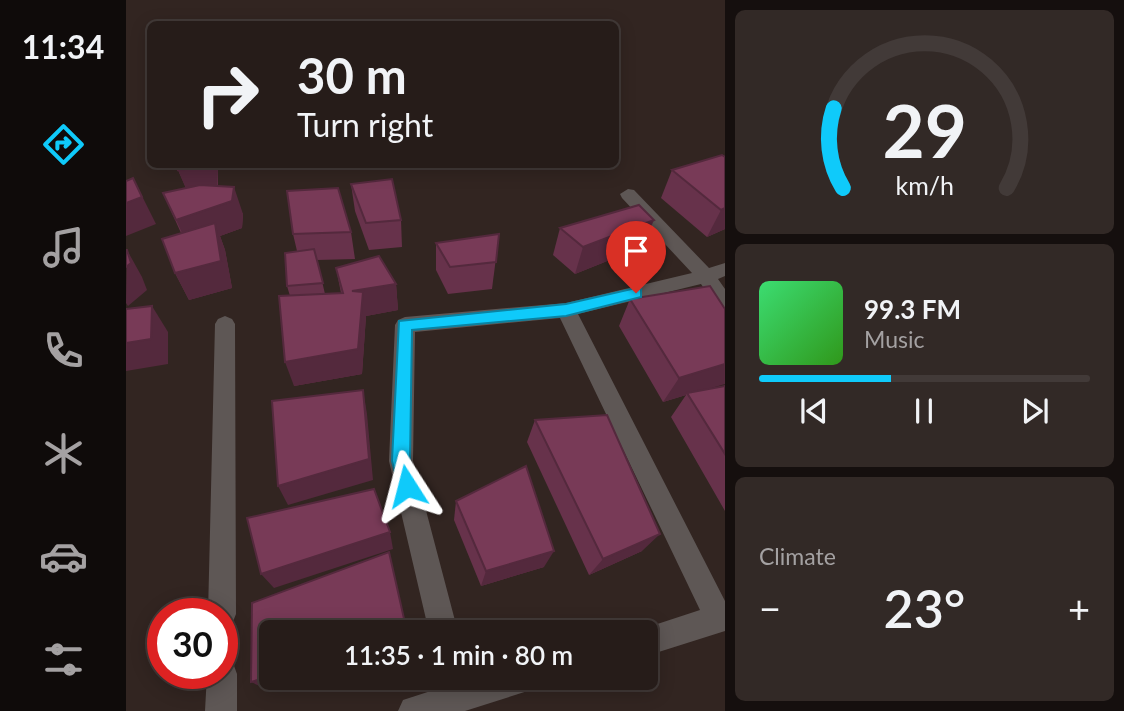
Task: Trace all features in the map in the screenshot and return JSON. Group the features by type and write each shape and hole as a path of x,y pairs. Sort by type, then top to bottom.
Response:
{"street":[{"path":"628,194 715,272 725,304"},
{"path":"440,620 401,461 405,325 566,310 715,272"},
{"path":"566,310 722,618 658,637"},
{"path":"222,598 225,324"},
{"path":"221,711 222,689"},
{"path":"414,711 452,690"}],"building":[{"path":"722,155 725,157 725,208 721,210 672,170"},
{"path":"133,178 142,197 126,203 126,181"},
{"path":"392,179 401,220 366,223 351,184"},
{"path":"200,185 234,187 232,201 176,220 163,193"},
{"path":"338,188 351,232 293,234 287,191"},
{"path":"639,205 654,220 583,247 560,228"},
{"path":"215,223 221,261 175,273 162,239"},
{"path":"499,234 496,262 450,267 436,243"},
{"path":"314,249 323,283 287,286 285,253"},
{"path":"126,250 131,263 126,267"},
{"path":"379,256 396,284 352,291 363,292 358,349 285,362 279,296 343,293 336,268"},
{"path":"710,286 725,309 725,364 679,378 630,299"},
{"path":"152,306 151,339 126,343 126,309"},
{"path":"725,386 725,454 687,393"},
{"path":"363,390 369,459 278,486 272,401"},
{"path":"607,415 660,534 603,559 535,420"},
{"path":"526,466 554,551 486,571 456,501"},
{"path":"374,489 390,532 261,574 247,518"},
{"path":"389,552 404,620 259,620 259,680 251,682 252,603"}],"route":[{"path":"407,486 401,461 405,325 566,310 636,293"}]}
